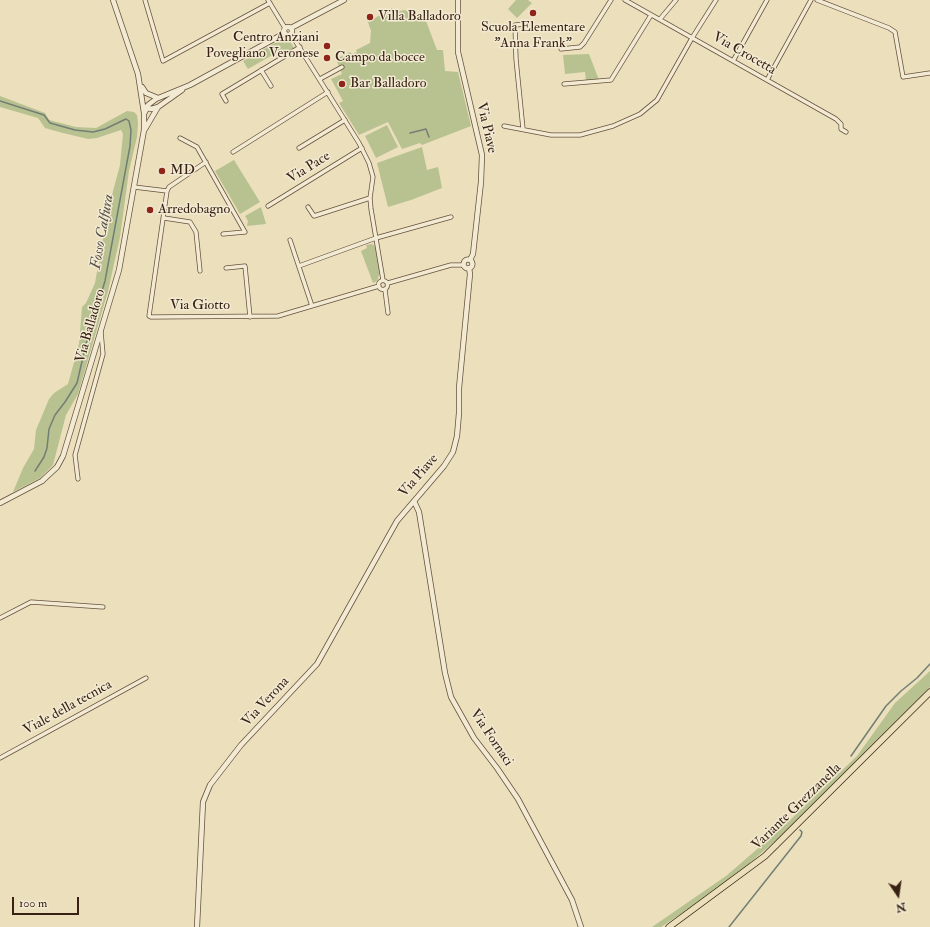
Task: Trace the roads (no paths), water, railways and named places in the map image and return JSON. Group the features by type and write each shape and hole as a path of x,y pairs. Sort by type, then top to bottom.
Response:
{"main road":[{"name":"Variante Grezzanella","path":"669,927 765,856 930,692"}],"street":[{"path":"113,0 140,83 145,106"},
{"path":"145,0 163,61 268,1 285,31 291,34 300,47 370,163 373,177 370,198 383,280 388,283 451,265 464,265 466,268 469,268 473,263 470,260 465,260 464,265"},
{"path":"285,31 344,0"},
{"name":"Via Piave","path":"458,0 458,52 482,161 473,254 470,260"},
{"path":"561,49 580,47 611,0"},
{"name":"Via Crocetta","path":"625,0 836,119 841,124 841,129 846,132"},
{"path":"660,19 676,0"},
{"path":"504,126 551,135 580,135 613,126 640,114 657,100 692,38 716,0"},
{"path":"733,61 767,0"},
{"path":"767,80 811,0"},
{"path":"817,0 889,28 895,32 903,78 930,73"},
{"path":"564,84 611,80 651,15"},
{"path":"523,129 515,25 526,24"},
{"path":"291,28 291,34"},
{"name":"Via Balladoro","path":"145,106 153,109 158,107 190,85 285,31"},
{"path":"226,100 222,94 300,47"},
{"path":"320,79 342,67"},
{"path":"261,70 271,86"},
{"path":"140,83 146,93 154,98 160,97"},
{"name":"Via Balladoro","path":"145,106 160,97 190,85"},
{"path":"233,152 328,92"},
{"name":"Via Balladoro","path":"0,504 22,493 50,475 64,456 118,270 144,130 145,106"},
{"name":"Via Balladoro","path":"144,130 158,107"},
{"path":"299,148 345,120"},
{"path":"180,138 198,147 245,232 223,234"},
{"name":"Via Pace","path":"268,206 362,148"},
{"path":"200,272 196,232 190,222 164,218 169,187 206,162"},
{"path":"134,187 167,192"},
{"path":"308,207 314,216 370,198"},
{"path":"299,266 376,238 451,217"},
{"name":"Via Giotto","path":"164,218 149,316 278,316 379,286"},
{"path":"290,240 312,306"},
{"path":"226,268 245,266 250,317"},
{"name":"Via Piave","path":"406,508 444,466 453,452 457,436 459,388 470,274 469,268"},
{"path":"383,280 379,283 379,286 385,290"},
{"path":"388,283 385,290 388,313"},
{"path":"78,479 75,455 80,431 103,354 101,331"},
{"name":"Via Fornaci","path":"414,500 419,512 445,673 451,697 474,738 518,799 572,900 581,927"},
{"name":"Via Verona","path":"197,927 204,802 210,785 241,745 317,664 396,521 406,508"},
{"path":"0,618 31,602 103,607"},
{"name":"Viale della tecnica","path":"0,758 146,678"}],"waterway":[{"name":"Fosso Calfura","path":"0,101 44,115 50,123 75,130 93,132 105,129 126,119 129,121 131,130 130,146 105,281 86,344 77,383 55,415 49,429 47,448 44,457 35,471"},
{"path":"410,133 426,129 429,137"},
{"path":"851,756 886,706 930,664"},
{"path":"729,927 801,836 802,832 800,830"}],"place":[{"name":"Scuola Elementare \"Anna Frank\"","path":"533,13"},
{"name":"Villa Balladoro","path":"370,17"},
{"name":"Centro Anziani Povegliano Veronese","path":"327,46"},
{"name":"Campo da bocce","path":"327,58"},
{"name":"Bar Balladoro","path":"342,84"},
{"name":"MD","path":"162,171"},
{"name":"Arredobagno","path":"150,210"}]}
